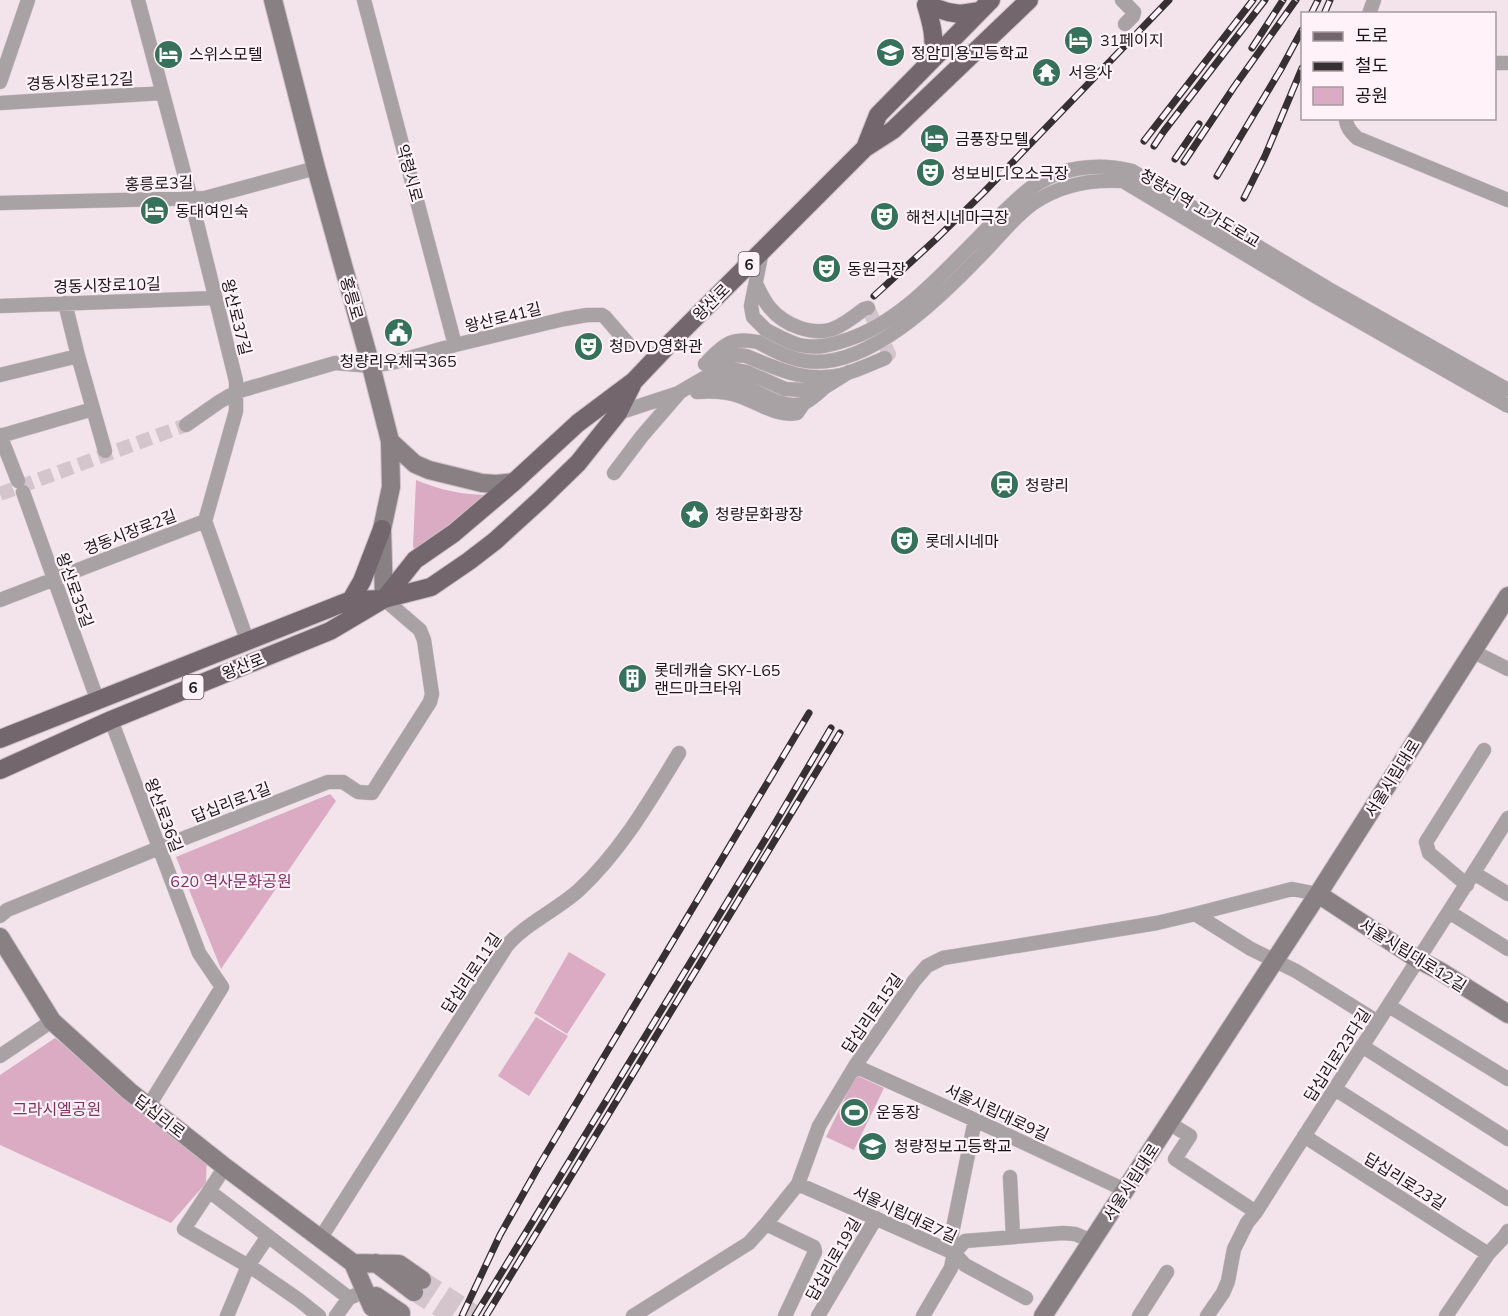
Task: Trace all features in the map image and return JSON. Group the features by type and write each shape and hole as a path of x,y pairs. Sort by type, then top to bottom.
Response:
{"main road":[{"name":"홍릉로","path":"273,0 390,441 391,487 382,529 384,599"},
{"name":"왕산로","path":"0,771 111,720 330,631 384,599 415,560 454,533 578,423 634,381 865,148 893,130 1029,0"},
{"path":"924,2 948,12 960,14 985,5"},
{"path":"924,2 933,26 933,59"},
{"name":"왕산로","path":"865,148 878,115 985,5"},
{"name":"왕산로","path":"0,739 351,600 384,599 431,587 495,541 562,480 618,412 634,381"},
{"path":"390,441 415,464 429,470 482,483 514,482"},
{"path":"351,600 363,581 382,529"},
{"name":"서울시립대로","path":"1050,1313 1092,1241 1318,894 1508,596"},
{"name":"서울시립대로12길","path":"1318,894 1417,959 1508,1014"},
{"name":"답십리로","path":"0,937 52,1021 148,1107 353,1263 365,1288 393,1315"},
{"path":"353,1263 399,1264 418,1286"}],"street":[{"path":"0,82 28,0"},
{"name":"왕산로37길","path":"138,0 236,381 236,411 205,521"},
{"name":"약령시로","path":"364,0 455,345"},
{"path":"1122,0 1134,12 1125,24"},
{"name":"경동시장로12길","path":"0,103 162,93"},
{"path":"1346,120 1350,131 1357,138 1508,200"},
{"name":"청량리역 고가도로교","path":"762,336 816,347 829,346 858,336 890,318 915,298 1029,189 1064,171 1097,166 1119,167 1132,171 1327,288 1508,390"},
{"name":"홍릉로3길","path":"0,203 205,198 316,168"},
{"name":"청량리역 고가도로교","path":"762,336 788,357 802,361 814,362 842,358 870,347 894,333 930,304 1032,204 1076,183 1102,180 1123,181 1320,299 1508,406"},
{"path":"614,473 642,436 720,347 762,336 753,317 751,306 762,251"},
{"path":"756,284 774,312 802,329 830,330 868,308"},
{"name":"경동시장로10길","path":"0,306 215,298"},
{"path":"65,303 105,451"},
{"name":"왕산로41길","path":"186,425 236,392 335,363 371,366 395,362 564,319 602,315 630,346"},
{"path":"705,364 723,357 740,355 796,375 826,377 849,372 885,358"},
{"path":"0,375 78,356"},
{"path":"680,392 723,367 746,372 788,389 825,387"},
{"path":"618,412 724,381 783,403 805,403 849,372"},
{"name":"왕산로35길","path":"93,409 0,435 97,699"},
{"path":"205,521 247,640"},
{"name":"경동시장로2길","path":"0,600 205,521"},
{"name":"답십리로1길","path":"0,916 7,910 328,782 343,782 358,792 372,793 432,698 424,640 420,630 384,599"},
{"path":"1472,651 1508,669"},
{"name":"왕산로36길","path":"111,720 199,953 222,987 148,1107"},
{"path":"1484,750 1426,842 1429,853 1470,879 1508,894"},
{"name":"답십리로11길","path":"320,1239 506,947 525,929 567,900 605,864 629,834 680,753"},
{"name":"답십리로23다길","path":"1207,1316 1223,1293 1228,1281 1234,1249 1247,1222 1256,1212 1506,824"},
{"name":"답십리로15길","path":"633,1316 748,1243 766,1224 798,1184 819,1126 855,1066 927,966 942,958 1107,932 1195,914 1292,889 1318,894"},
{"path":"1449,912 1508,949"},
{"path":"1195,914 1251,949 1296,971 1378,1022"},
{"path":"1389,1006 1508,1079"},
{"path":"0,1056 52,1021"},
{"path":"1362,1046 1508,1139"},
{"name":"서울시립대로9길","path":"855,1066 1125,1190"},
{"path":"1335,1089 1508,1199"},
{"path":"923,1316 951,1268 954,1253 951,1238 975,1120"},
{"name":"서울시립대로","path":"1169,1123 1190,1136 1175,1159 1256,1212"},
{"name":"답십리로23길","path":"1304,1136 1488,1254"},
{"path":"225,1167 184,1229 248,1266 319,1316"},
{"path":"1010,1177 1013,1236"},
{"name":"서울시립대로7길","path":"798,1184 954,1253 965,1265 1026,1298"},
{"path":"209,1191 349,1298"},
{"name":"답십리로19길","path":"818,1316 876,1218"},
{"path":"766,1224 815,1250 785,1316"},
{"path":"1446,1316 1488,1254 1508,1231"},
{"path":"954,1253 965,1241 1013,1236 1064,1233 1075,1234 1092,1241"},
{"path":"227,1316 248,1266 268,1236"},
{"path":"1139,1316 1167,1272"},
{"path":"336,1316 349,1298 365,1288"}],"green space":[{"path":"416,480 452,491 489,495 418,550 413,546"},
{"name":"620 역사문화공원","path":"330,794 336,801 221,969 176,857"},
{"path":"569,952 606,974 567,1034 534,1013"},
{"path":"536,1017 568,1036 529,1096 498,1076"},
{"name":"그라시엘공원","path":"55,1038 207,1154 206,1183 171,1223 0,1145 0,1075"},
{"name":"운동장","path":"856,1075 884,1088 854,1150 826,1137"}],"tunnel":[{"path":"868,308 889,354 885,358"},
{"path":"0,494 186,425"},
{"path":"422,1280 478,1316"},
{"path":"414,1292 452,1316"}],"railway":[{"path":"874,296 983,193 1169,0"},
{"path":"1144,141 1253,0"},
{"path":"1154,146 1265,0"},
{"path":"1252,48 1283,0"},
{"path":"1184,162 1296,0"},
{"path":"1312,12 1318,0"},
{"path":"1325,12 1330,0"},
{"path":"1217,176 1301,32"},
{"path":"1244,198 1265,156 1301,70"},
{"path":"1175,159 1199,124"},
{"path":"462,1316 500,1235 540,1164 809,713"},
{"path":"475,1316 831,728"},
{"path":"486,1316 840,733"}],"place":[{"name":"31페이지","path":"1079,40"},
{"name":"정암미용고등학교","path":"890,53"},
{"name":"스위스모텔","path":"168,54"},
{"name":"서응사","path":"1047,72"},
{"name":"금풍장모텔","path":"934,139"},
{"name":"성보비디오소극장","path":"930,173"},
{"name":"동대여인숙","path":"154,211"},
{"name":"해천시네마극장","path":"885,217"},
{"name":"동원극장","path":"826,269"},
{"name":"청량리우체국365","path":"398,333"},
{"name":"청DVD영화관","path":"588,346"},
{"name":"청량리","path":"1004,485"},
{"name":"청량문화광장","path":"694,514"},
{"name":"롯데시네마","path":"904,541"},
{"name":"롯데캐슬 SKY-L65 랜드마크타워","path":"633,679"},
{"name":"운동장","path":"855,1112"},
{"name":"청량정보고등학교","path":"873,1146"}]}
